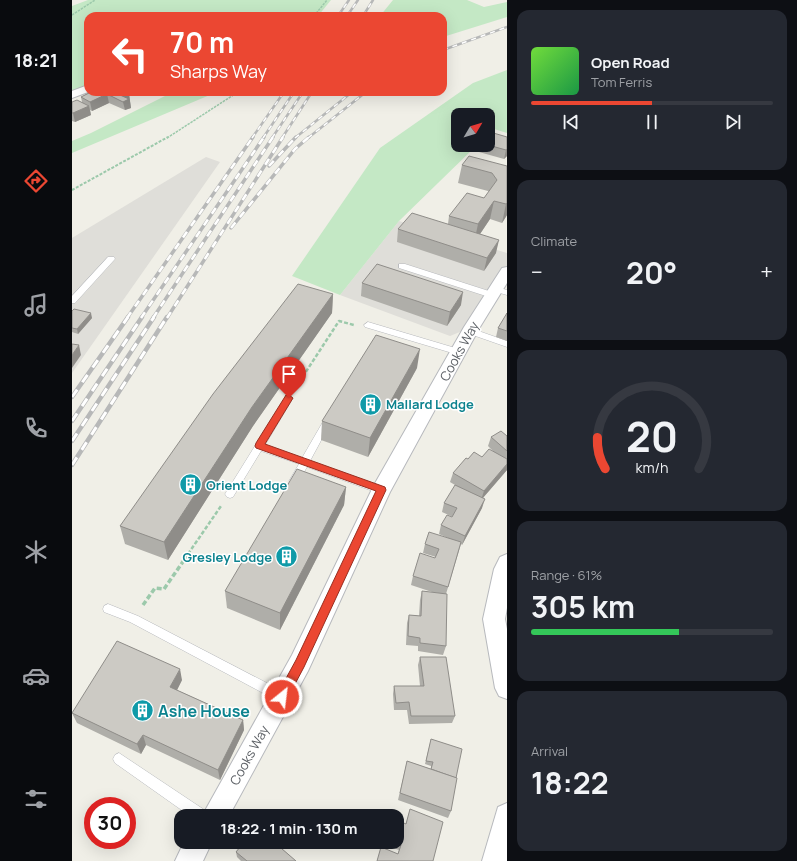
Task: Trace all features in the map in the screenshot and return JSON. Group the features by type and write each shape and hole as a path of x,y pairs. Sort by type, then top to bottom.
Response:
{"street":[{"path":"72,95 84,90"},
{"name":"Cooks Way","path":"219,809 300,664 381,490 470,331 498,293 507,271"},
{"path":"507,564 504,569 494,619 507,688"},
{"path":"495,861 507,816"},
{"path":"188,861 195,849"}],"lane":[{"path":"72,301 111,259"},
{"path":"402,266 498,293"},
{"path":"368,325 459,352"},
{"path":"470,331 507,344"},
{"path":"230,494 289,398"},
{"path":"290,488 331,415"},
{"path":"260,446 381,490"},
{"path":"108,609 134,619 282,697"},
{"path":"119,760 191,809"}],"path":[{"path":"72,15 95,0"},
{"path":"318,12 328,0"},
{"path":"72,190 176,133 232,96"},
{"path":"289,398 339,321"},
{"path":"134,619 155,588 164,589 219,507 230,494"}],"shaded area":[{"path":"206,157 220,162 72,373 72,238"},
{"path":"399,221 507,253 507,271 472,327 450,336 340,295"}],"green space":[{"path":"88,0 331,0 321,12 84,12 84,86 72,91 72,6"},
{"path":"393,0 467,0 484,7 507,2 507,17 447,36 447,12 383,12"},
{"path":"507,70 507,133 495,129 495,108 451,108 451,152 470,152 399,221 340,295 292,276 380,148 473,83"},
{"path":"165,96 207,96 72,153 72,141"}],"building":[{"path":"84,96 103,96 90,102 81,97"},
{"path":"111,96 122,96 129,99 123,102"},
{"path":"77,100 89,106 72,113 72,102"},
{"path":"495,133 507,137 506,150 495,147"},
{"path":"469,156 507,166 507,203 494,201 478,224 449,216 467,193 484,198 497,180 492,173 462,165"},
{"path":"412,213 499,240 487,258 398,229"},
{"path":"377,264 463,292 450,312 362,283"},
{"path":"298,284 333,294 252,407 164,542 120,526 213,394"},
{"path":"74,309 91,313 77,329 72,328 72,311"},
{"path":"507,313 507,331 498,328"},
{"name":"Mallard Lodge","path":"376,335 420,349 370,438 322,421"},
{"path":"72,344 79,345 72,355"},
{"path":"501,431 507,436 507,451 491,437"},
{"path":"489,449 507,459 507,464 484,491 453,473 466,458 468,459 474,452 482,457"},
{"name":"Gresley Lodge","path":"297,469 346,487 280,613 225,591"},
{"path":"455,485 485,499 465,536 441,525 447,515 452,517 457,508 444,503"},
{"path":"429,532 461,542 448,587 413,576 420,553 435,558 439,549 425,544"},
{"path":"422,591 447,594 446,646 420,643 420,638 408,636 409,615 421,616"},
{"name":"Ashe House","path":"117,641 180,669 170,687 243,720 218,770 143,735 137,744 72,713"},
{"path":"420,657 446,657 455,716 411,716 409,702 396,703 394,686 424,686"},
{"path":"431,739 462,749 456,778 431,769 433,762 426,761"},
{"path":"407,761 457,778 451,811 400,793"},
{"path":"410,809 443,822 433,861 377,861 380,849 386,849 398,854 400,849 404,849 404,823 406,824"},
{"path":"238,849 282,849 296,861 247,861 236,852"}],"railway":[{"path":"341,12 349,0"},
{"path":"350,12 358,0"},
{"path":"366,12 373,0"},
{"path":"447,49 507,27"},
{"path":"252,138 281,96"},
{"path":"263,138 291,96"},
{"path":"272,138 300,96"},
{"path":"282,138 309,96"},
{"path":"295,138 347,96"},
{"path":"308,138 361,96"},
{"path":"127,318 253,137"},
{"path":"141,318 264,137"},
{"path":"153,318 273,137"},
{"path":"167,318 283,137"},
{"path":"231,228 295,149 309,137"},
{"path":"269,166 295,138"},
{"path":"72,397 128,317"},
{"path":"72,421 142,317"},
{"path":"72,441 154,317"},
{"path":"72,465 167,317"}],"place":[{"name":"Mallard Lodge","path":"370,404"},
{"name":"Orient Lodge","path":"190,485"},
{"name":"Gresley Lodge","path":"287,557"},
{"name":"Ashe House","path":"143,711"}],"route":[{"path":"282,697 300,664 381,490 260,446 289,398"}]}
